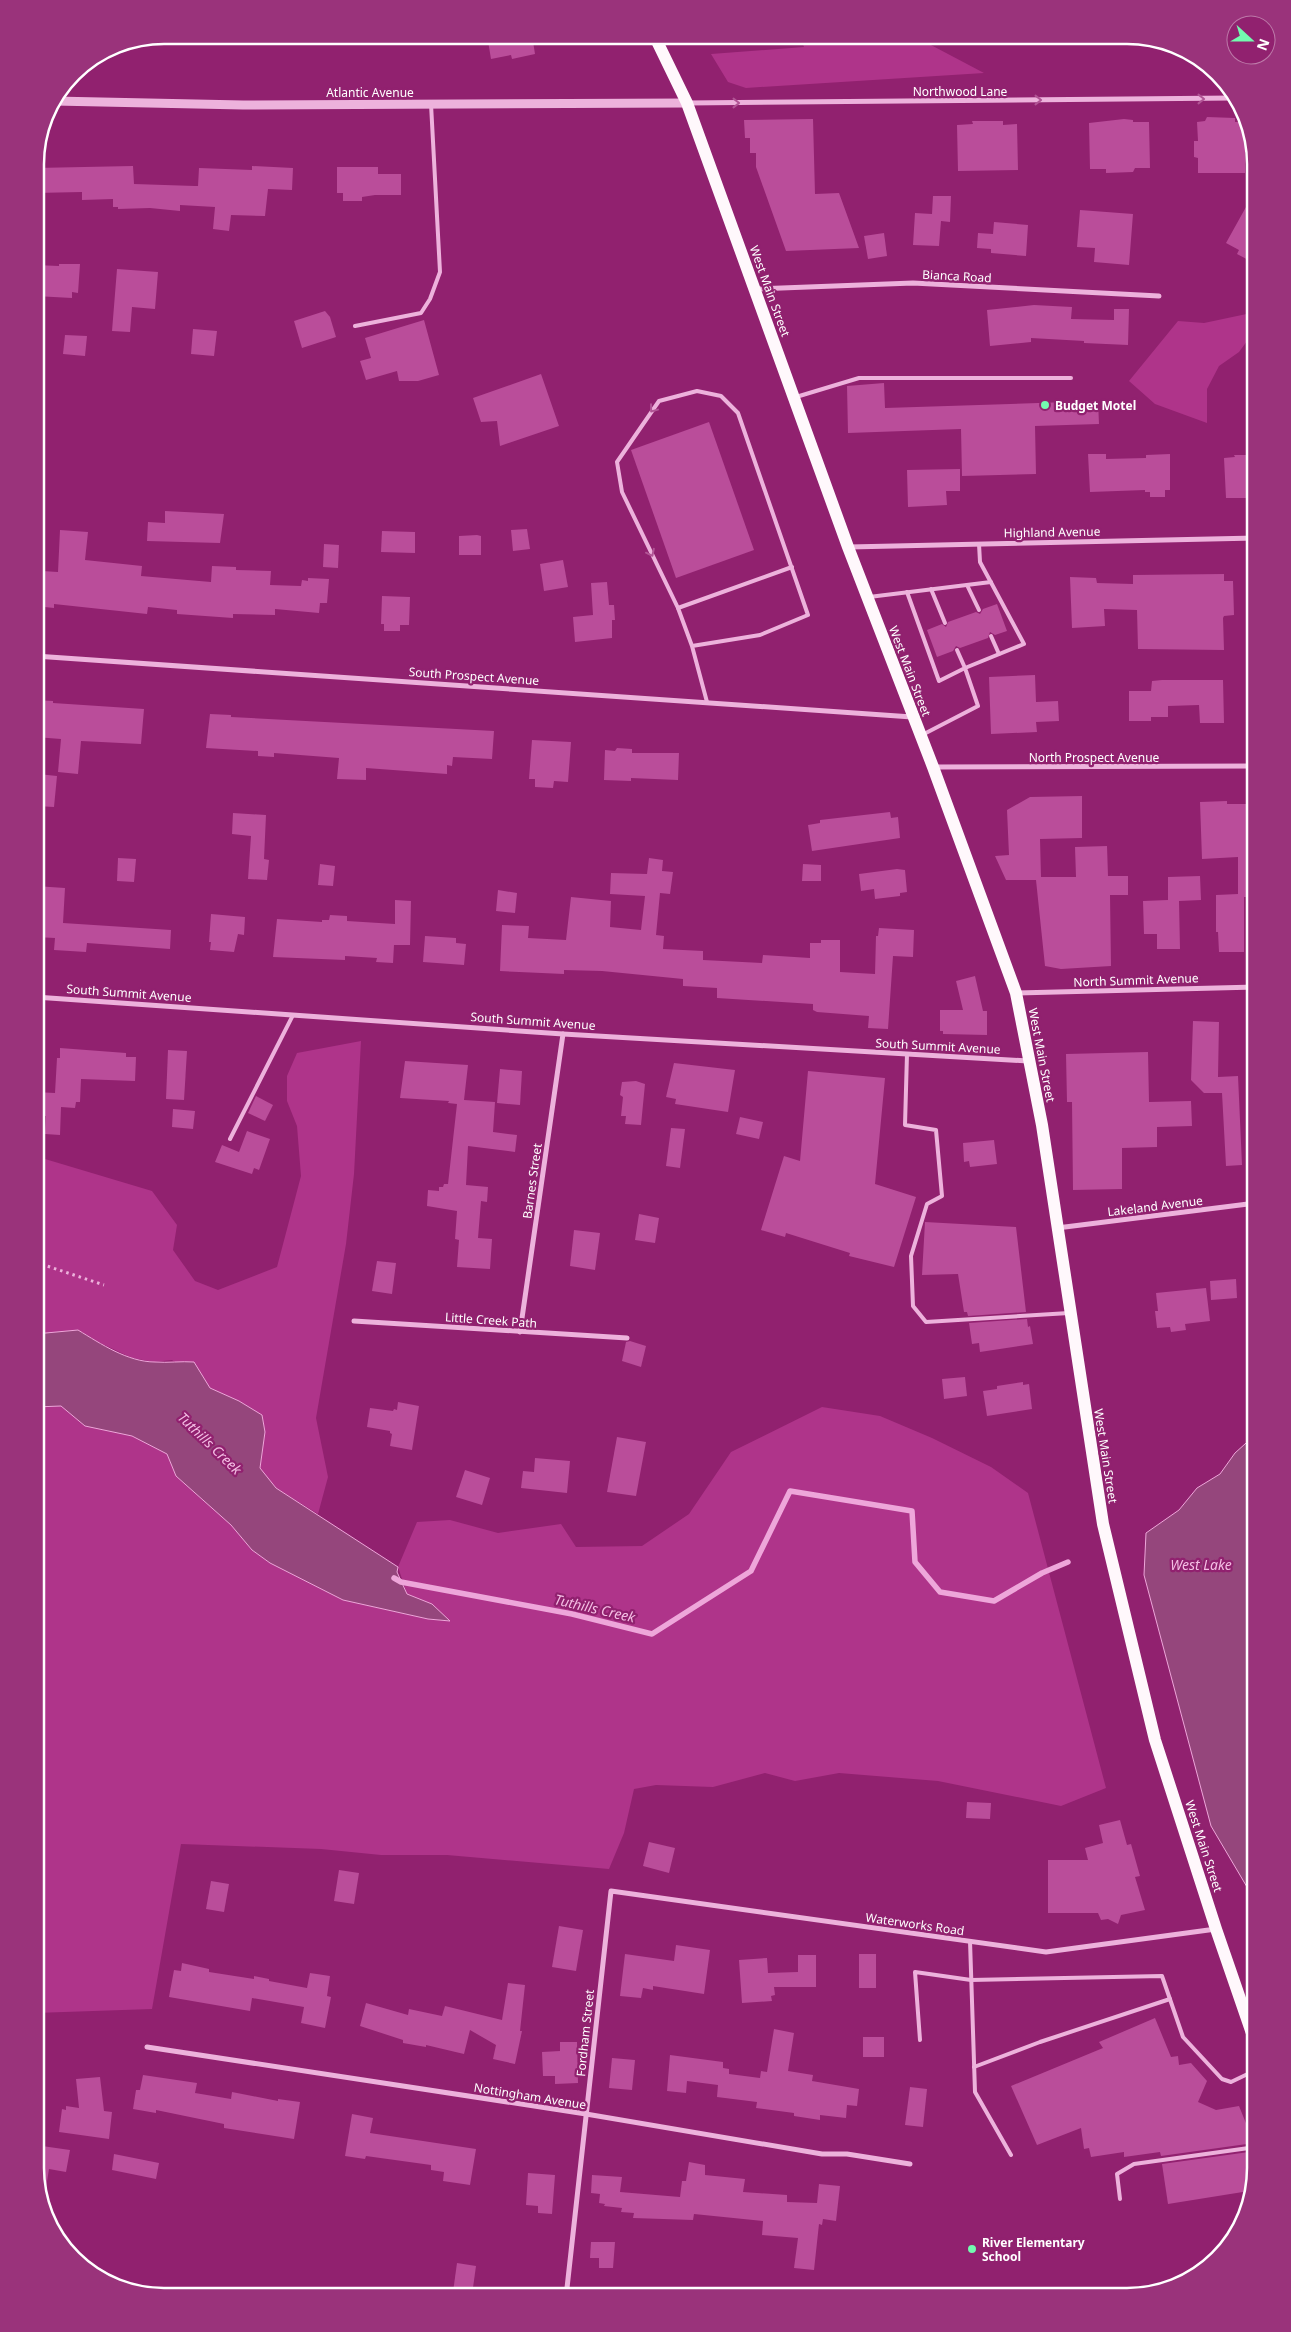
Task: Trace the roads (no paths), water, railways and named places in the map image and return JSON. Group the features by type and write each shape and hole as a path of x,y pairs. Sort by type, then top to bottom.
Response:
{"main road":[{"name":"West Main Street","path":"658,44 687,103 848,547 912,717 933,767 1016,993 1031,1061 1103,1524 1130,1643 1156,1740 1216,1930 1247,2019"}],"street":[{"name":"Northwood Lane","path":"687,103 1228,98"},
{"name":"Atlantic Avenue","path":"62,101 243,105 687,103"},
{"name":"Bianca Road","path":"754,289 913,284 1159,296"},
{"name":"Highland Avenue","path":"848,547 1247,538"},
{"name":"South Prospect Avenue","path":"44,657 912,717"},
{"name":"North Prospect Avenue","path":"933,767 1247,766"},
{"name":"North Summit Avenue","path":"1016,993 1247,987"},
{"name":"South Summit Avenue","path":"44,998 563,1034 1031,1061"},
{"name":"Barnes Street","path":"520,1332 563,1034"},
{"name":"Lakeland Avenue","path":"1057,1228 1247,1204"},
{"name":"Little Creek Path","path":"354,1321 626,1338"},
{"name":"Waterworks Road","path":"611,1891 1046,1952 1216,1930"},
{"name":"Fordham Street","path":"567,2288 611,1891"},
{"name":"Nottingham Avenue","path":"147,2047 586,2114 822,2154 847,2154 910,2164"}],"lane":[{"path":"355,326 421,313 430,299 440,272 431,104"},
{"path":"794,398 859,378 1070,378"},
{"path":"692,646 760,635 808,615 738,413 721,396 697,391 659,402 618,462 622,492 678,608 692,646 707,702"},
{"path":"906,592 939,680 1024,644 980,562 979,544"},
{"path":"678,608 792,567"},
{"path":"867,597 991,582"},
{"path":"967,585 979,610"},
{"path":"931,589 945,623"},
{"path":"991,636 999,654"},
{"path":"920,736 978,706 966,668 957,650"},
{"path":"230,1139 293,1015"},
{"path":"907,1054 905,1126 936,1130 942,1196 927,1204 911,1256 913,1306 926,1322 1070,1313"},
{"path":"970,1941 975,2092 1011,2155"},
{"path":"920,2040 915,1972 971,1980 1162,1976 1183,2037 1222,2079 1231,2082 1247,2074"},
{"path":"974,2068 1040,2042 1170,1999"},
{"path":"1120,2199 1116,2174 1134,2164 1247,2148"}],"water":[{"path":"78,1330 115,1351 135,1359 155,1362 194,1362 210,1388 239,1401 262,1415 265,1432 260,1468 276,1488 398,1567 397,1572 407,1594 432,1604 450,1621 428,1619 343,1600 270,1563 252,1550 231,1525 176,1476 167,1454 132,1436 85,1426 61,1406 44,1407 44,1333"},
{"name":"West Lake","path":"1247,1442 1247,1887 1211,1826 1144,1575 1146,1533 1179,1510 1197,1488 1220,1474 1235,1453"}],"waterway":[{"name":"Tuthills Creek","path":"394,1578 401,1582 572,1614 652,1634 751,1571 790,1491 912,1511 915,1562 940,1592 994,1601 1042,1573 1068,1562"}],"place":[{"name":"Budget Motel","path":"1045,405"},
{"name":"River Elementary School","path":"972,2249"}]}
